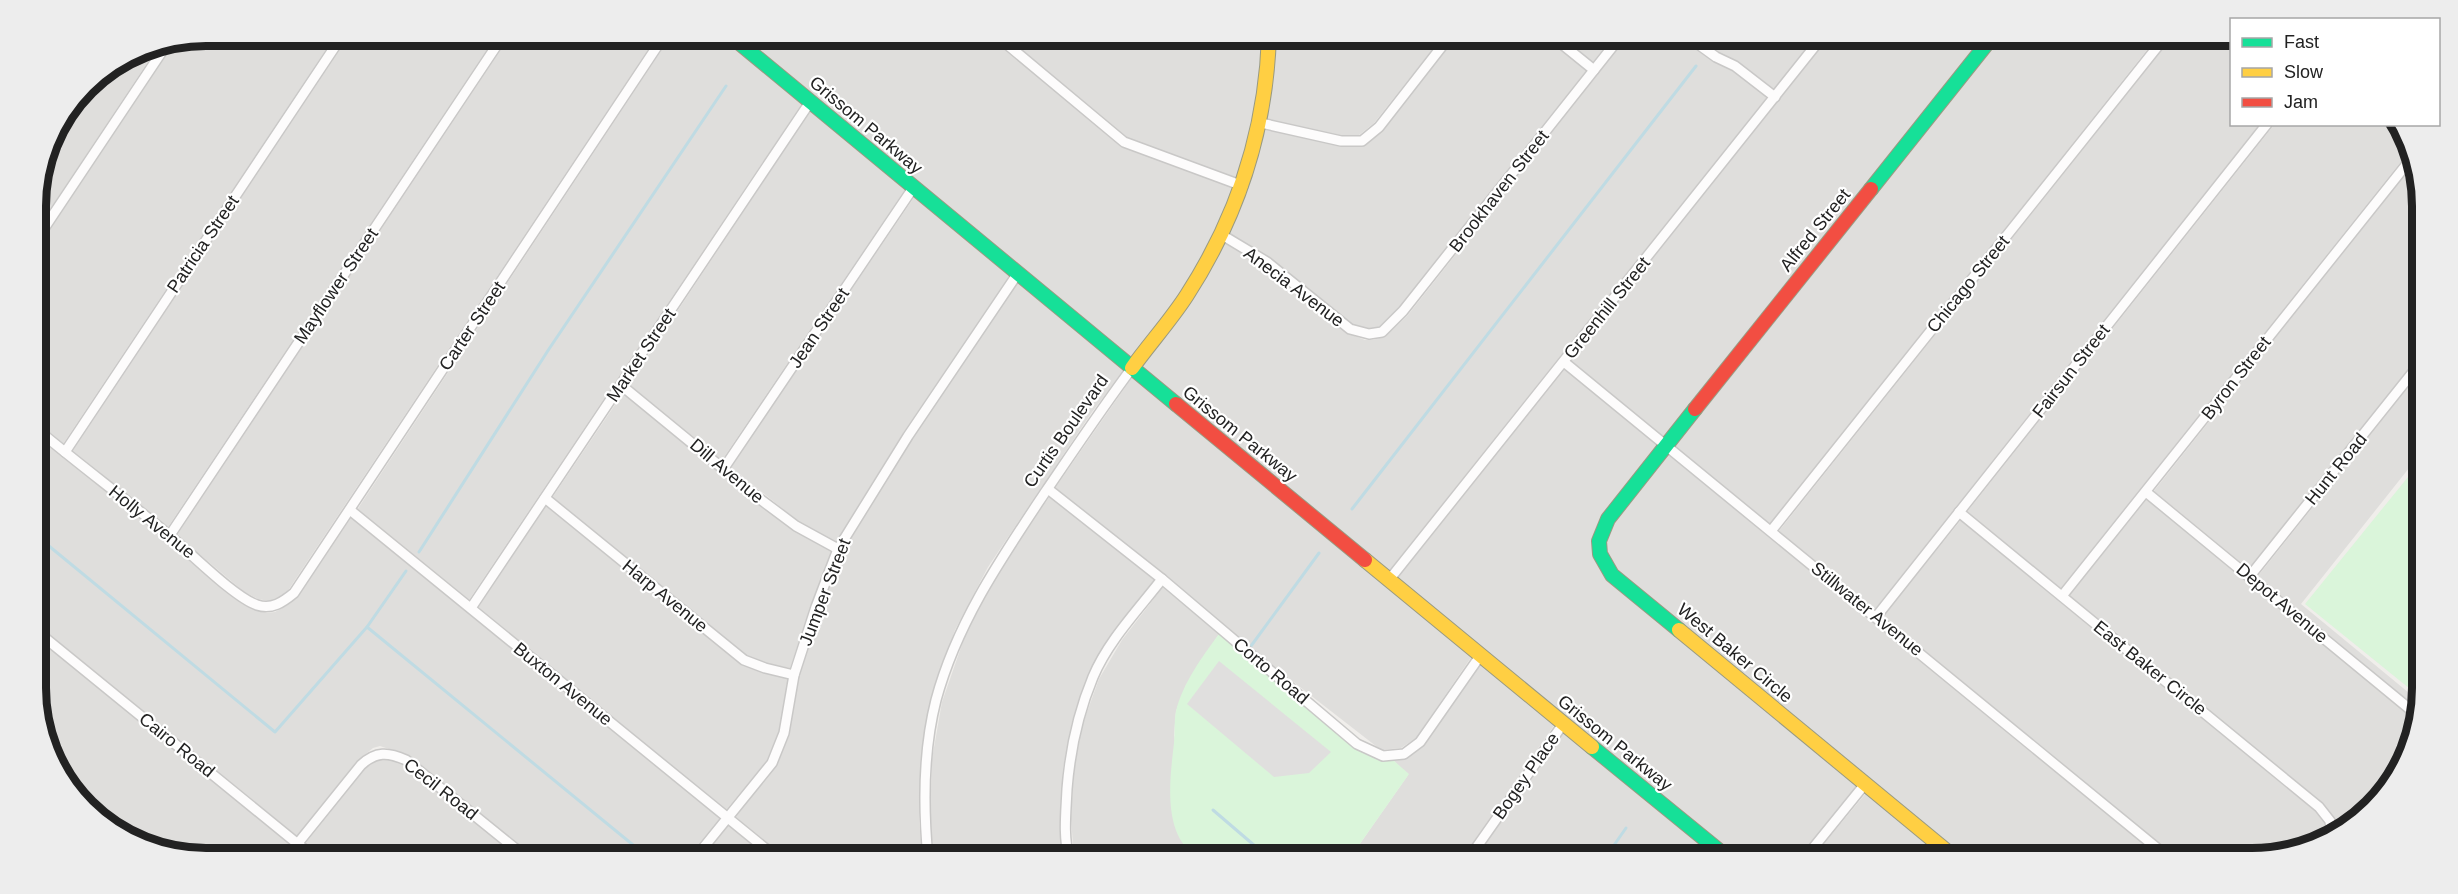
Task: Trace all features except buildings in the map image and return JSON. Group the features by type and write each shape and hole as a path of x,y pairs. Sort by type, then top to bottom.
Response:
{"street":[{"name":"Patricia Street","path":"65,452 335,46"},
{"name":"Mayflower Street","path":"170,535 495,46"},
{"name":"Carter Street","path":"270,606 283,602 294,593 657,46"},
{"name":"Grissom Parkway","path":"743,46 1715,847"},
{"path":"1009,46 1124,142 1243,186"},
{"name":"Curtis Boulevard","path":"927,848 926,758 936,700 960,633 993,570 1097,415 1186,296 1222,235 1243,186 1261,123 1269,46"},
{"path":"1261,123 1341,141 1362,141 1378,126 1442,46"},
{"path":"1564,46 1594,70"},
{"name":"Brookhaven Street","path":"1368,334 1382,332 1403,311 1613,46"},
{"path":"1701,46 1716,57 1735,66 1775,97"},
{"name":"Greenhill Street","path":"1389,580 1815,46"},
{"name":"Alfred Street","path":"1666,446 1985,46"},
{"name":"Chicago Street","path":"1771,531 2158,46"},
{"path":"47,224 161,53"},
{"name":"Market Street","path":"471,608 810,102"},
{"name":"Fairsun Street","path":"1876,617 2265,126"},
{"name":"Byron Street","path":"2062,596 2406,164"},
{"name":"Jean Street","path":"724,468 914,188"},
{"name":"Anecia Avenue","path":"1222,235 1267,262 1350,329 1368,334"},
{"name":"Jumper Street","path":"703,848 772,763 784,733 794,675 838,549 908,436 1018,273"},
{"name":"Stillwater Avenue","path":"1564,362 2156,847"},
{"name":"Hunt Road","path":"2250,576 2412,373"},
{"name":"Dill Avenue","path":"621,385 760,499 796,526 838,549"},
{"name":"Holly Avenue","path":"47,437 170,535 240,595 256,604 270,606"},
{"name":"West Baker Circle","path":"1666,446 1608,519 1600,534 1597,550 1603,563 1612,575 1942,847"},
{"name":"Corto Road","path":"1048,489 1162,579 1358,744 1383,756 1404,754 1420,742 1480,656"},
{"name":"Depot Avenue","path":"2146,492 2410,708"},
{"name":"Harp Avenue","path":"545,498 744,660 794,675"},
{"name":"Buxton Avenue","path":"350,510 764,848"},
{"name":"East Baker Circle","path":"1959,512 2319,807 2330,821 2330,826"},
{"path":"1068,848 1065,817 1068,769 1077,724 1094,676 1117,637 1162,579"},
{"name":"Cairo Road","path":"46,639 303,848"},
{"name":"Bogey Place","path":"1476,847 1563,724"},
{"name":"Cecil Road","path":"298,844 360,765 379,753 392,754 406,760 514,848"},
{"path":"1814,847 1865,784"},
{"path":"295,848 298,844"}],"shaded area":[{"path":"207,46 328,46 63,444 47,430 47,234 169,51"},
{"path":"342,46 489,46 168,527 72,452"},
{"path":"503,46 650,46 289,589 279,598 269,601 258,599 243,591 177,535"},
{"path":"664,46 736,46 803,102 469,600 357,510"},
{"path":"751,46 1001,46 1122,147 1236,189 1217,233 1182,292 1130,360"},
{"path":"1017,46 1264,46 1255,121 1239,179 1126,138"},
{"path":"1275,46 1435,46 1374,123 1359,135 1341,136 1267,119"},
{"path":"1449,46 1557,46 1587,70 1399,308 1379,327 1368,329 1352,325 1270,258 1229,234 1247,192 1265,129 1341,146 1366,145 1383,130"},
{"path":"1573,46 1605,46 1593,62"},
{"path":"1620,46 1692,46 1714,62 1732,70 1767,97 1388,572 1139,368 1224,243 1264,266 1347,333 1365,340 1373,340 1386,336 1408,315"},
{"path":"1709,46 1808,46 1774,89 1738,62"},
{"path":"1822,46 1978,46 1665,439 1571,361"},
{"path":"1993,46 2150,46 1770,524 1673,446"},
{"path":"2165,46 2230,46 2230,126 2258,126 1875,609 1779,531"},
{"path":"151,57 47,214 48,186 52,165 68,127 80,109 101,86 118,73"},
{"path":"811,110 906,188 722,460 629,384"},
{"path":"2273,126 2389,126 2404,158 2061,588 1967,512"},
{"path":"2407,172 2412,207 2412,364 2249,569 2154,491"},
{"path":"915,196 1011,274 903,433 836,542 799,522 731,467"},
{"path":"1019,281 1125,369 1092,412 988,567 955,630 931,697 921,757 919,823 922,848 772,848 735,818 776,766 789,736 799,676 843,552 912,439"},
{"path":"1565,369 1658,446 1592,548 1858,784 1807,847 1723,847 1397,579"},
{"path":"1133,376 1472,656 1416,738 1401,748 1381,750 1264,659 1055,488"},
{"path":"2412,382 2412,464 2301,604 2411,695 2410,703 2258,576"},
{"path":"623,393 757,503 793,530 831,551 790,668 747,656 552,498"},
{"path":"46,443 167,539 236,599 267,613 275,612 298,597 351,518 720,818 695,848 523,848 410,756 380,746 373,748 356,762 297,836 46,632"},
{"path":"1667,454 2148,847 1950,847 1615,571 1603,550 1605,536 1613,522"},
{"path":"1050,496 1154,580 1113,633 1089,673 1072,722 1063,768 1060,816 1063,848 933,848 930,824 932,759 942,702 965,636 997,573"},
{"path":"2147,499 2409,713 2403,739 2395,758 2385,776 2365,801 2335,823 2334,818 2322,803 2069,596"},
{"path":"546,506 741,664 764,673 788,678 779,731 767,760 726,810 478,608"},
{"path":"1961,520 2315,811 2324,823 2325,829 2293,842 2272,846 2164,847 1883,616"},
{"path":"1163,587 1219,634 1186,685 1176,711 1174,735 1191,848 1073,848 1071,818 1074,771 1082,726 1099,679 1122,640"},
{"path":"46,645 290,844 287,848 207,848 165,842 136,831 101,808 73,776 55,739 46,687"},
{"path":"1219,661 1331,752 1309,773 1274,777 1187,704"},
{"path":"1481,664 1555,724 1469,847 1357,847 1408,775 1393,760 1407,758 1424,745"},
{"path":"1564,731 1707,847 1483,847"},
{"path":"380,758 391,759 404,765 506,848 310,848 305,844 365,769"},
{"path":"1867,792 1934,847 1821,847"},
{"path":"729,825 757,848 710,848"}],"green space":[{"path":"2412,472 2412,690 2305,604"},
{"path":"1219,634 1354,748 1381,761 1393,760 1409,774 1357,847 1187,848 1179,837 1174,822 1170,790 1171,773 1176,711 1188,680"}],"waterway":[{"path":"1352,509 1696,66"},
{"path":"419,552 549,349 726,86"},
{"path":"46,544 275,732 367,627 637,848"},
{"path":"1251,646 1319,553"},
{"path":"367,627 406,571"},
{"path":"1213,810 1257,847"},
{"path":"1612,847 1626,828"}],"traffic: fast":[{"path":"743,46 1176,404"},
{"path":"1871,189 1985,46"},
{"path":"1679,630 1612,575 1600,554 1599,541 1608,519 1695,409"},
{"path":"1592,747 1715,847"}],"traffic: slow":[{"path":"1132,368 1187,295 1205,265 1235,203 1255,138 1267,71 1268,46"},
{"path":"1365,560 1592,747"},
{"path":"1679,630 1942,847"}],"traffic: jam":[{"path":"1695,409 1871,189"},
{"path":"1176,404 1365,560"}]}
